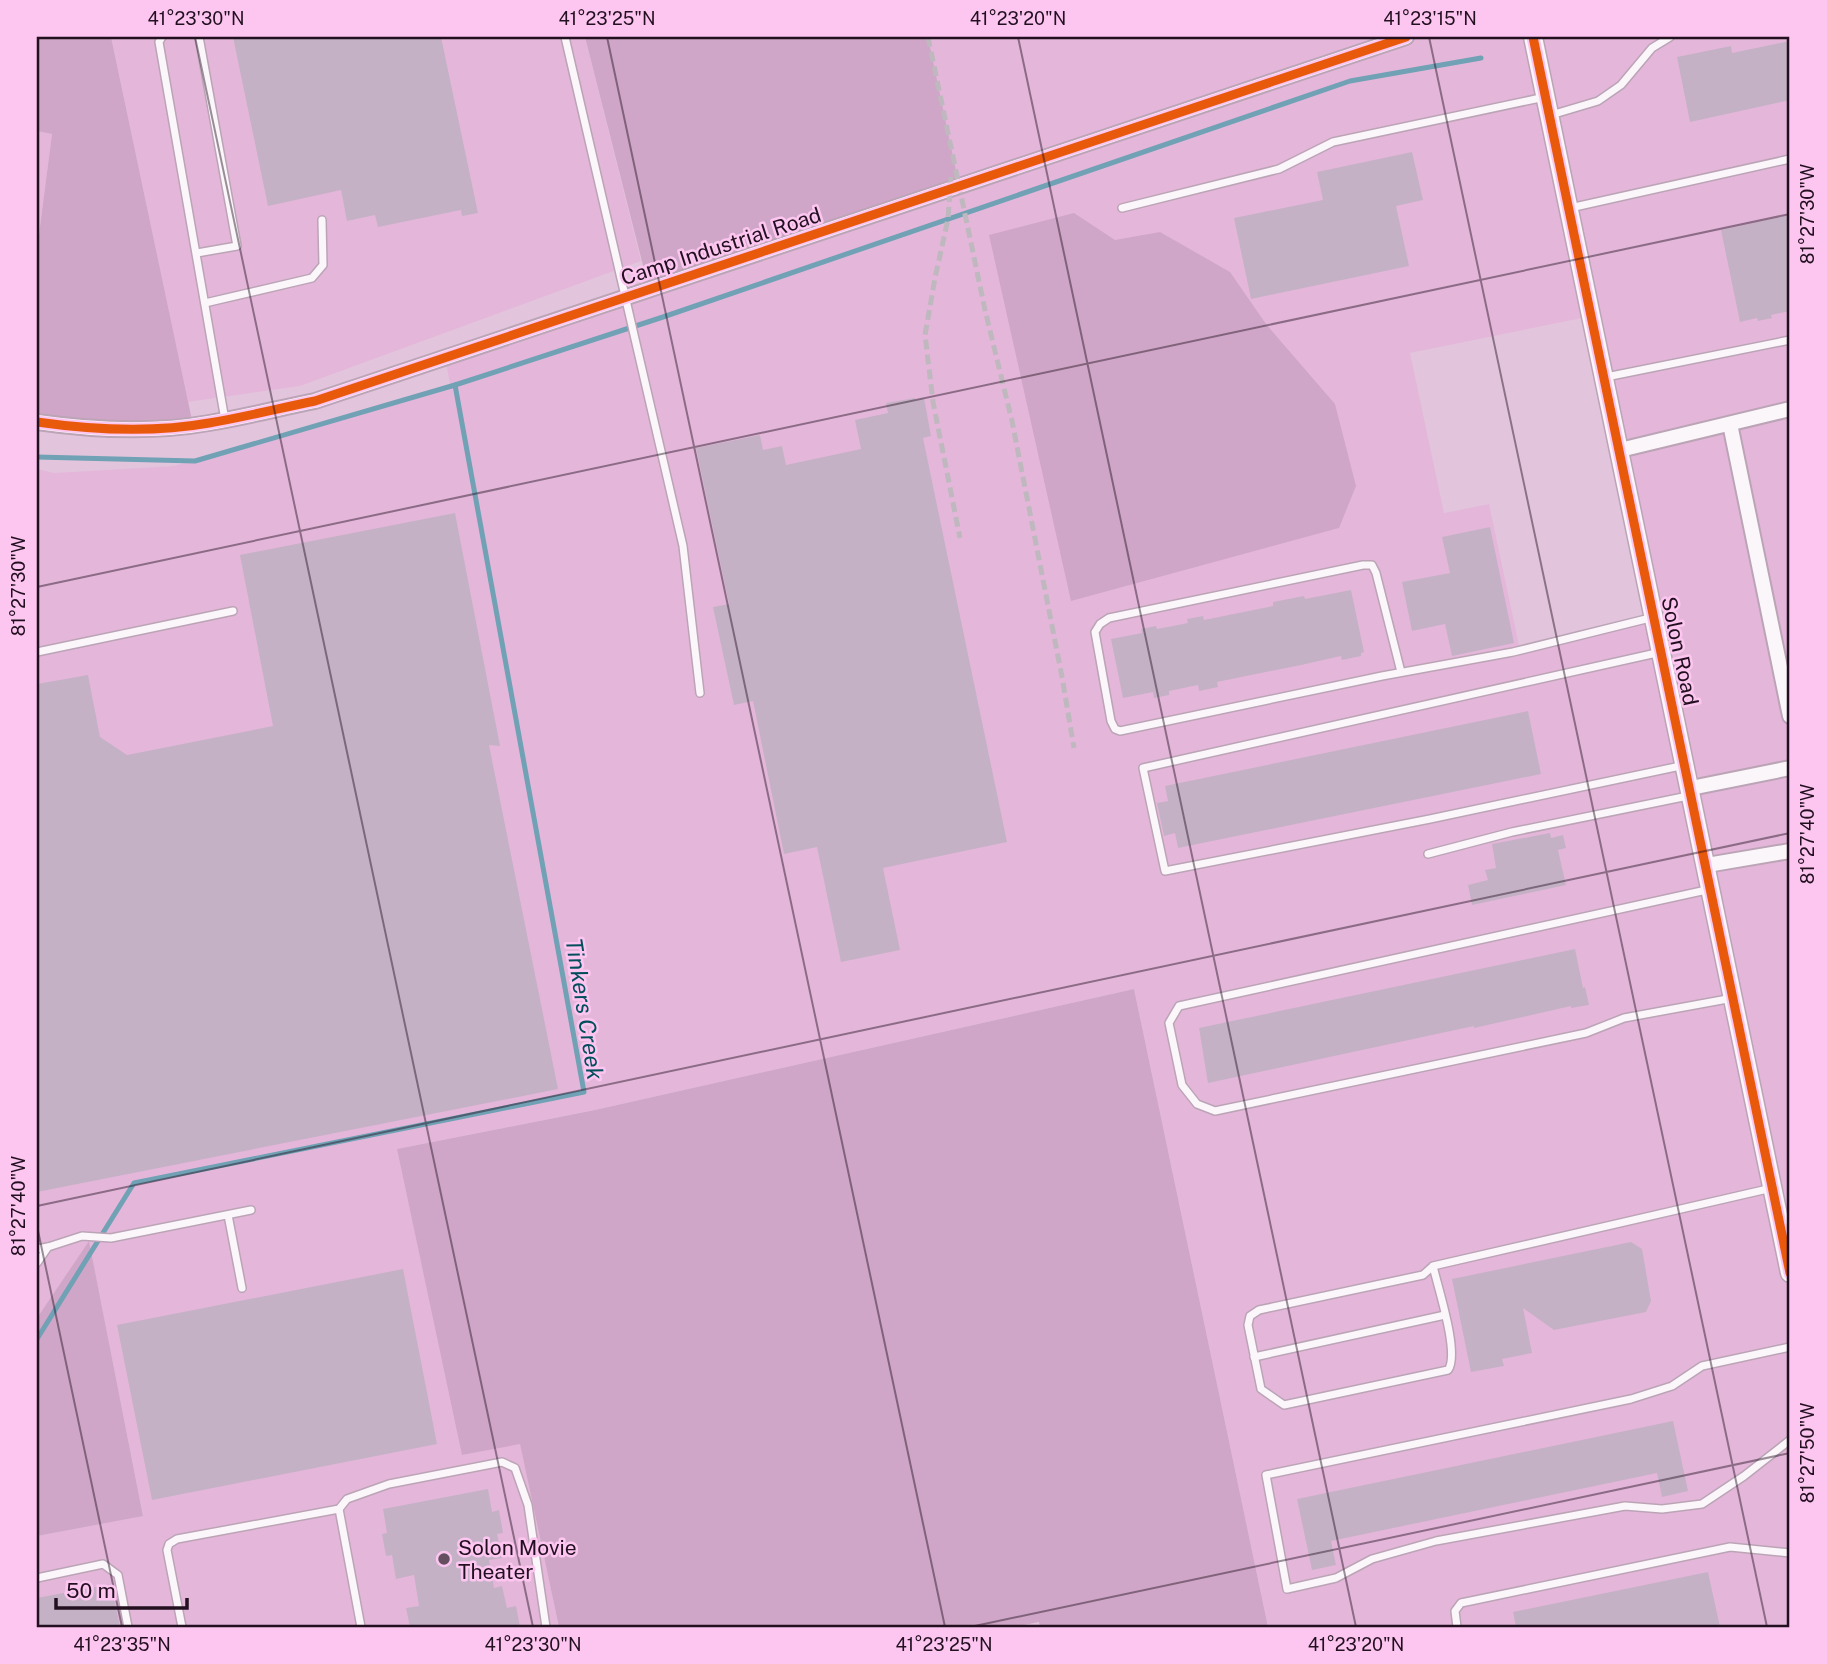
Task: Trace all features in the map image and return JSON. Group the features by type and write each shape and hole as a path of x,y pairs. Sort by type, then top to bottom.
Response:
{"street":[{"name":"Camp Industrial Road","path":"37,422 86,429 175,427 225,420 315,401 1406,37"},
{"name":"Solon Road","path":"1534,37 1773,1188 1787,1242 1790,1273"},
{"path":"1620,450 1790,409"},
{"path":"1730,424 1790,716"},
{"path":"1692,791 1790,768"},
{"path":"1707,865 1790,850"}],"lane":[{"path":"162,37 159,42 225,420"},
{"path":"197,253 237,246 200,37"},
{"path":"565,37 683,546 700,693"},
{"path":"1122,208 1279,169 1333,142 1548,106 1598,101 1621,85 1652,48 1670,37"},
{"path":"1569,208 1790,159"},
{"path":"205,303 312,278 323,265 322,220"},
{"path":"1605,378 1790,340"},
{"path":"1401,672 1372,565 1109,618 1100,624 1095,632 1111,721 1115,729 1120,731 1401,672 1513,652 1655,617"},
{"path":"37,652 233,611"},
{"path":"1662,652 1143,768 1165,871 1686,765"},
{"path":"1428,854 1692,791"},
{"path":"1712,889 1180,1006 1169,1023 1182,1084 1197,1104 1215,1111 1586,1033 1624,1018 1734,998"},
{"path":"1433,1266 1453,1356 1452,1365 1442,1373 1284,1405 1261,1389 1248,1325 1254,1312 1423,1275 1433,1266 1773,1188"},
{"path":"37,1249 82,1236 111,1238 251,1210"},
{"path":"228,1215 242,1288"},
{"path":"37,1263 48,1247"},
{"path":"1254,1357 1445,1315"},
{"path":"1790,1347 1702,1366 1672,1386 1631,1399 1266,1475 1287,1589 1336,1578 1372,1559 1436,1541 1625,1506 1662,1509 1702,1504 1790,1440"},
{"path":"182,1627 167,1550 169,1544 177,1539 339,1509 347,1499 389,1484 502,1462 515,1468 528,1505 546,1627"},
{"path":"339,1509 361,1627"},
{"path":"1457,1627 1455,1611 1461,1603 1509,1592 1730,1547 1790,1553"},
{"path":"37,1578 103,1564 118,1575 128,1627"}],"shaded area":[{"path":"37,37 111,37 193,425 37,422 37,250 52,134 37,131"},
{"path":"111,37 585,37 641,261 300,386 188,402"},
{"path":"585,37 928,37 959,185 649,289"},
{"path":"928,37 1790,37 1790,1627 1268,1627 1134,989 595,1110 397,1149 463,1455 520,1443 559,1627 37,1627 37,1536 143,1515 89,1242 37,1318 37,469 54,473 174,466 450,384 445,357 959,185","holes":["1592,316 1655,616 1520,650 1489,504 1444,513 1410,353"]},
{"path":"37,131 52,134 37,250"},
{"path":"1074,213 1115,240 1160,232 1230,272 1266,324 1335,404 1356,486 1339,528 1071,601 989,235"},
{"path":"1134,989 1268,1627 1040,1627 1039,1622 1013,1627 559,1627 520,1444 462,1455 397,1149 595,1110"},
{"path":"89,1241 143,1516 37,1536 37,1318"}],"building":[{"path":"233,37 441,37 478,213 462,216 461,210 378,227 375,215 347,221 341,190 268,206"},
{"path":"1790,41 1790,100 1690,122 1677,57 1731,46 1732,53"},
{"path":"1412,152 1423,200 1396,206 1409,266 1251,299 1234,218 1323,200 1317,172"},
{"path":"1790,215 1790,311 1771,315 1772,318 1740,322 1721,230"},
{"path":"924,398 931,436 923,438 1007,842 883,868 900,950 841,962 817,847 784,854 753,701 734,705 713,607 729,604 696,448 760,435 763,450 782,446 786,465 861,449 855,420 888,413 886,403"},
{"path":"455,513 500,746 489,745 558,1089 37,1192 37,684 88,675 100,737 127,755 273,726 240,555"},
{"path":"1490,527 1514,643 1452,656 1445,624 1412,631 1402,582 1450,573 1442,537"},
{"path":"1351,590 1364,652 1361,656 1342,660 1341,656 1217,682 1218,687 1199,691 1198,685 1169,691 1169,695 1154,698 1153,692 1123,698 1111,639 1142,633 1141,629 1188,623 1187,619 1203,616 1204,620 1273,606 1273,602"},
{"path":"1528,711 1541,774 1178,848 1175,833 1164,836 1157,803 1168,801 1165,786"},
{"path":"1550,833 1551,838 1563,835 1566,848 1558,850 1566,885 1472,905 1468,885 1488,880 1485,870 1496,868 1492,844"},
{"path":"1575,949 1589,1005 1571,1006 1208,1083 1199,1028"},
{"path":"1631,1242 1642,1249 1651,1301 1646,1312 1554,1330 1523,1308 1532,1353 1502,1359 1504,1366 1471,1372 1452,1279"},
{"path":"403,1269 437,1444 152,1500 117,1325"},
{"path":"1673,1421 1688,1491 1662,1497 1657,1473 1331,1541 1336,1565 1312,1570 1297,1499"},
{"name":"Solon Movie Theater","path":"488,1489 492,1512 499,1510 503,1533 497,1534 502,1558 489,1560 494,1588 502,1586 507,1608 516,1606 520,1627 410,1627 406,1608 419,1606 414,1575 396,1579 392,1555 386,1556 382,1534 387,1533 383,1509"},
{"path":"1708,1572 1720,1627 1516,1627 1513,1612"},
{"path":"111,1584 120,1627 37,1627 37,1598"}],"waterway":[{"name":"Tinkers Creek","path":"37,457 195,461 455,385 663,317 1350,81 1481,58"},
{"name":"Tinkers Creek","path":"37,1339 134,1183 584,1092 455,385"}],"railway":[{"path":"928,37 985,310 1012,421 1074,748"},
{"path":"951,177 948,219 925,335 933,402 960,538"}],"cycle path":[{"path":"37,422 101,428 166,428 222,421 315,401 1406,37"},
{"path":"1533,37 1790,1273"}],"place":[{"name":"Solon Movie Theater","path":"444,1559"}]}
